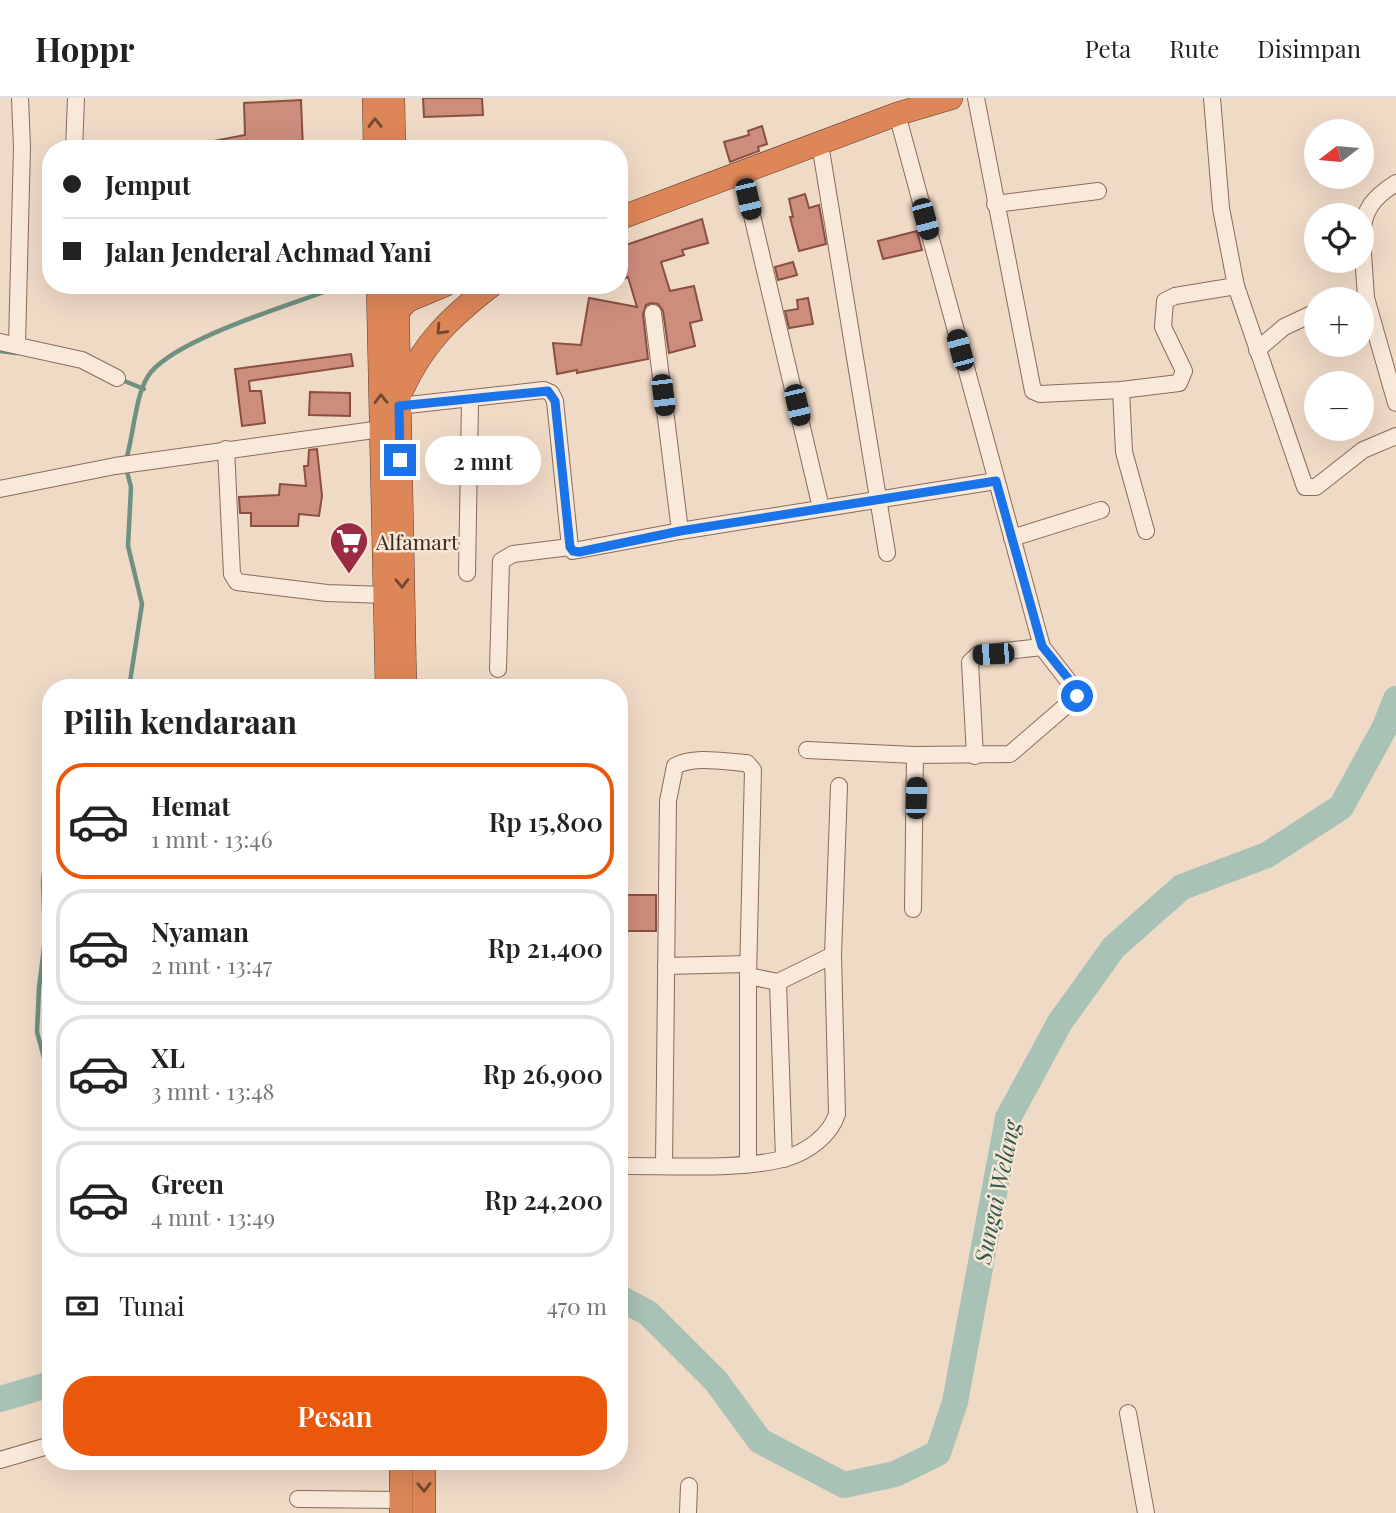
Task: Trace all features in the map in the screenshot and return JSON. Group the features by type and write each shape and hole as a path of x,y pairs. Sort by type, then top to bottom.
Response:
{"highway":[{"path":"374,98 375,140"},
{"path":"393,98 394,140"},
{"path":"628,215 897,114 951,98"},
{"path":"379,294 387,679"},
{"path":"397,294 405,679"},
{"path":"380,346 387,324 397,310 425,294"},
{"path":"400,399 426,345 456,313 480,294"},
{"path":"401,1470 401,1506"},
{"path":"424,1470 424,1513"}],"street":[{"path":"17,344 22,146 20,98"},
{"path":"74,140 76,98"},
{"path":"976,98 1033,391 1040,394 1121,390 1174,384 1183,377 1182,363 1163,327 1165,301 1175,296 1236,286"},
{"path":"1212,98 1221,208 1236,286 1293,445 1305,487 1316,487 1363,450 1396,436"},
{"path":"807,750 915,755 1010,754 1077,696 1075,687 1042,646 897,114"},
{"path":"820,144 887,553"},
{"path":"742,173 821,508"},
{"path":"1371,203 1376,196 1396,183"},
{"path":"995,204 1098,191"},
{"path":"653,313 680,531"},
{"path":"1257,350 1284,327 1304,318"},
{"path":"1374,332 1396,403"},
{"path":"0,342 82,360 117,378"},
{"path":"400,399 470,401 544,390 551,393 555,401 570,547 579,552 680,531 996,481"},
{"path":"1121,390 1124,452 1146,531"},
{"path":"467,573 470,401"},
{"path":"0,489 135,463 381,429"},
{"path":"226,449 232,574 237,582 327,593 385,595"},
{"path":"1012,538 1101,510"},
{"path":"498,669 501,561 513,554 570,547"},
{"path":"975,756 970,662 979,654 1042,646"},
{"path":"913,909 915,755"},
{"path":"664,1165 668,802 673,767 681,762 695,761 747,763 753,770 748,970 748,1163"},
{"path":"628,1166 748,1163 785,1159 822,1139 834,1125 837,1115 833,955 839,786"},
{"path":"666,967 748,970 778,982 833,955"},
{"path":"778,982 785,1159"},
{"path":"1128,1413 1146,1513"},
{"path":"0,1460 42,1448"},
{"path":"688,1513 690,1486"},
{"path":"298,1499 401,1506"}],"building":[{"path":"423,98 482,98 483,115 424,117"},
{"path":"301,100 303,140 219,140 245,135 244,103"},
{"path":"762,126 767,144 758,147 759,151 730,162 724,142 749,135 748,131"},
{"path":"805,194 809,208 819,205 826,244 799,251 790,217 793,217 789,199"},
{"path":"702,219 708,243 682,250 684,255 661,262 670,291 694,286 702,320 690,323 695,346 669,353 663,311 658,304 651,303 646,305 643,314 648,359 577,373 577,370 557,374 553,343 581,345 589,298 637,307 628,277 628,244"},
{"path":"917,231 922,250 883,259 878,241"},
{"path":"793,262 797,275 778,280 775,267"},
{"path":"808,298 813,324 789,328 785,311 798,309 797,300"},
{"path":"351,354 353,366 249,381 250,391 261,391 265,423 242,426 235,369"},
{"path":"310,392 350,393 350,416 309,415"},
{"path":"317,449 322,496 319,516 299,514 298,526 251,526 251,513 240,513 239,497 279,495 280,484 306,486 304,466 308,466 309,450"},
{"path":"628,895 656,895 656,931 628,931"}],"waterway":[{"path":"126,460 141,390 151,372 166,359 213,333 318,294"},
{"path":"0,351 16,353"},
{"path":"122,380 144,389"},
{"path":"126,468 131,487 128,546 142,604 130,679"},
{"name":"Sungai Welang","path":"628,1302 648,1313 716,1381 760,1441 844,1485 895,1474 938,1453 955,1402 1008,1118 1060,1022 1114,947 1182,887 1267,855 1341,807 1385,727 1396,699"},
{"path":"42,964 37,1032 42,1050"},
{"name":"Sungai Welang","path":"0,1399 42,1387"}],"place":[{"name":"Alfamart","path":"349,575"}],"route":[{"path":"400,460 399,406 470,401 548,391 555,401 570,547 579,552 680,531 996,481 1042,646 1048,657 1075,687 1077,696"}]}
